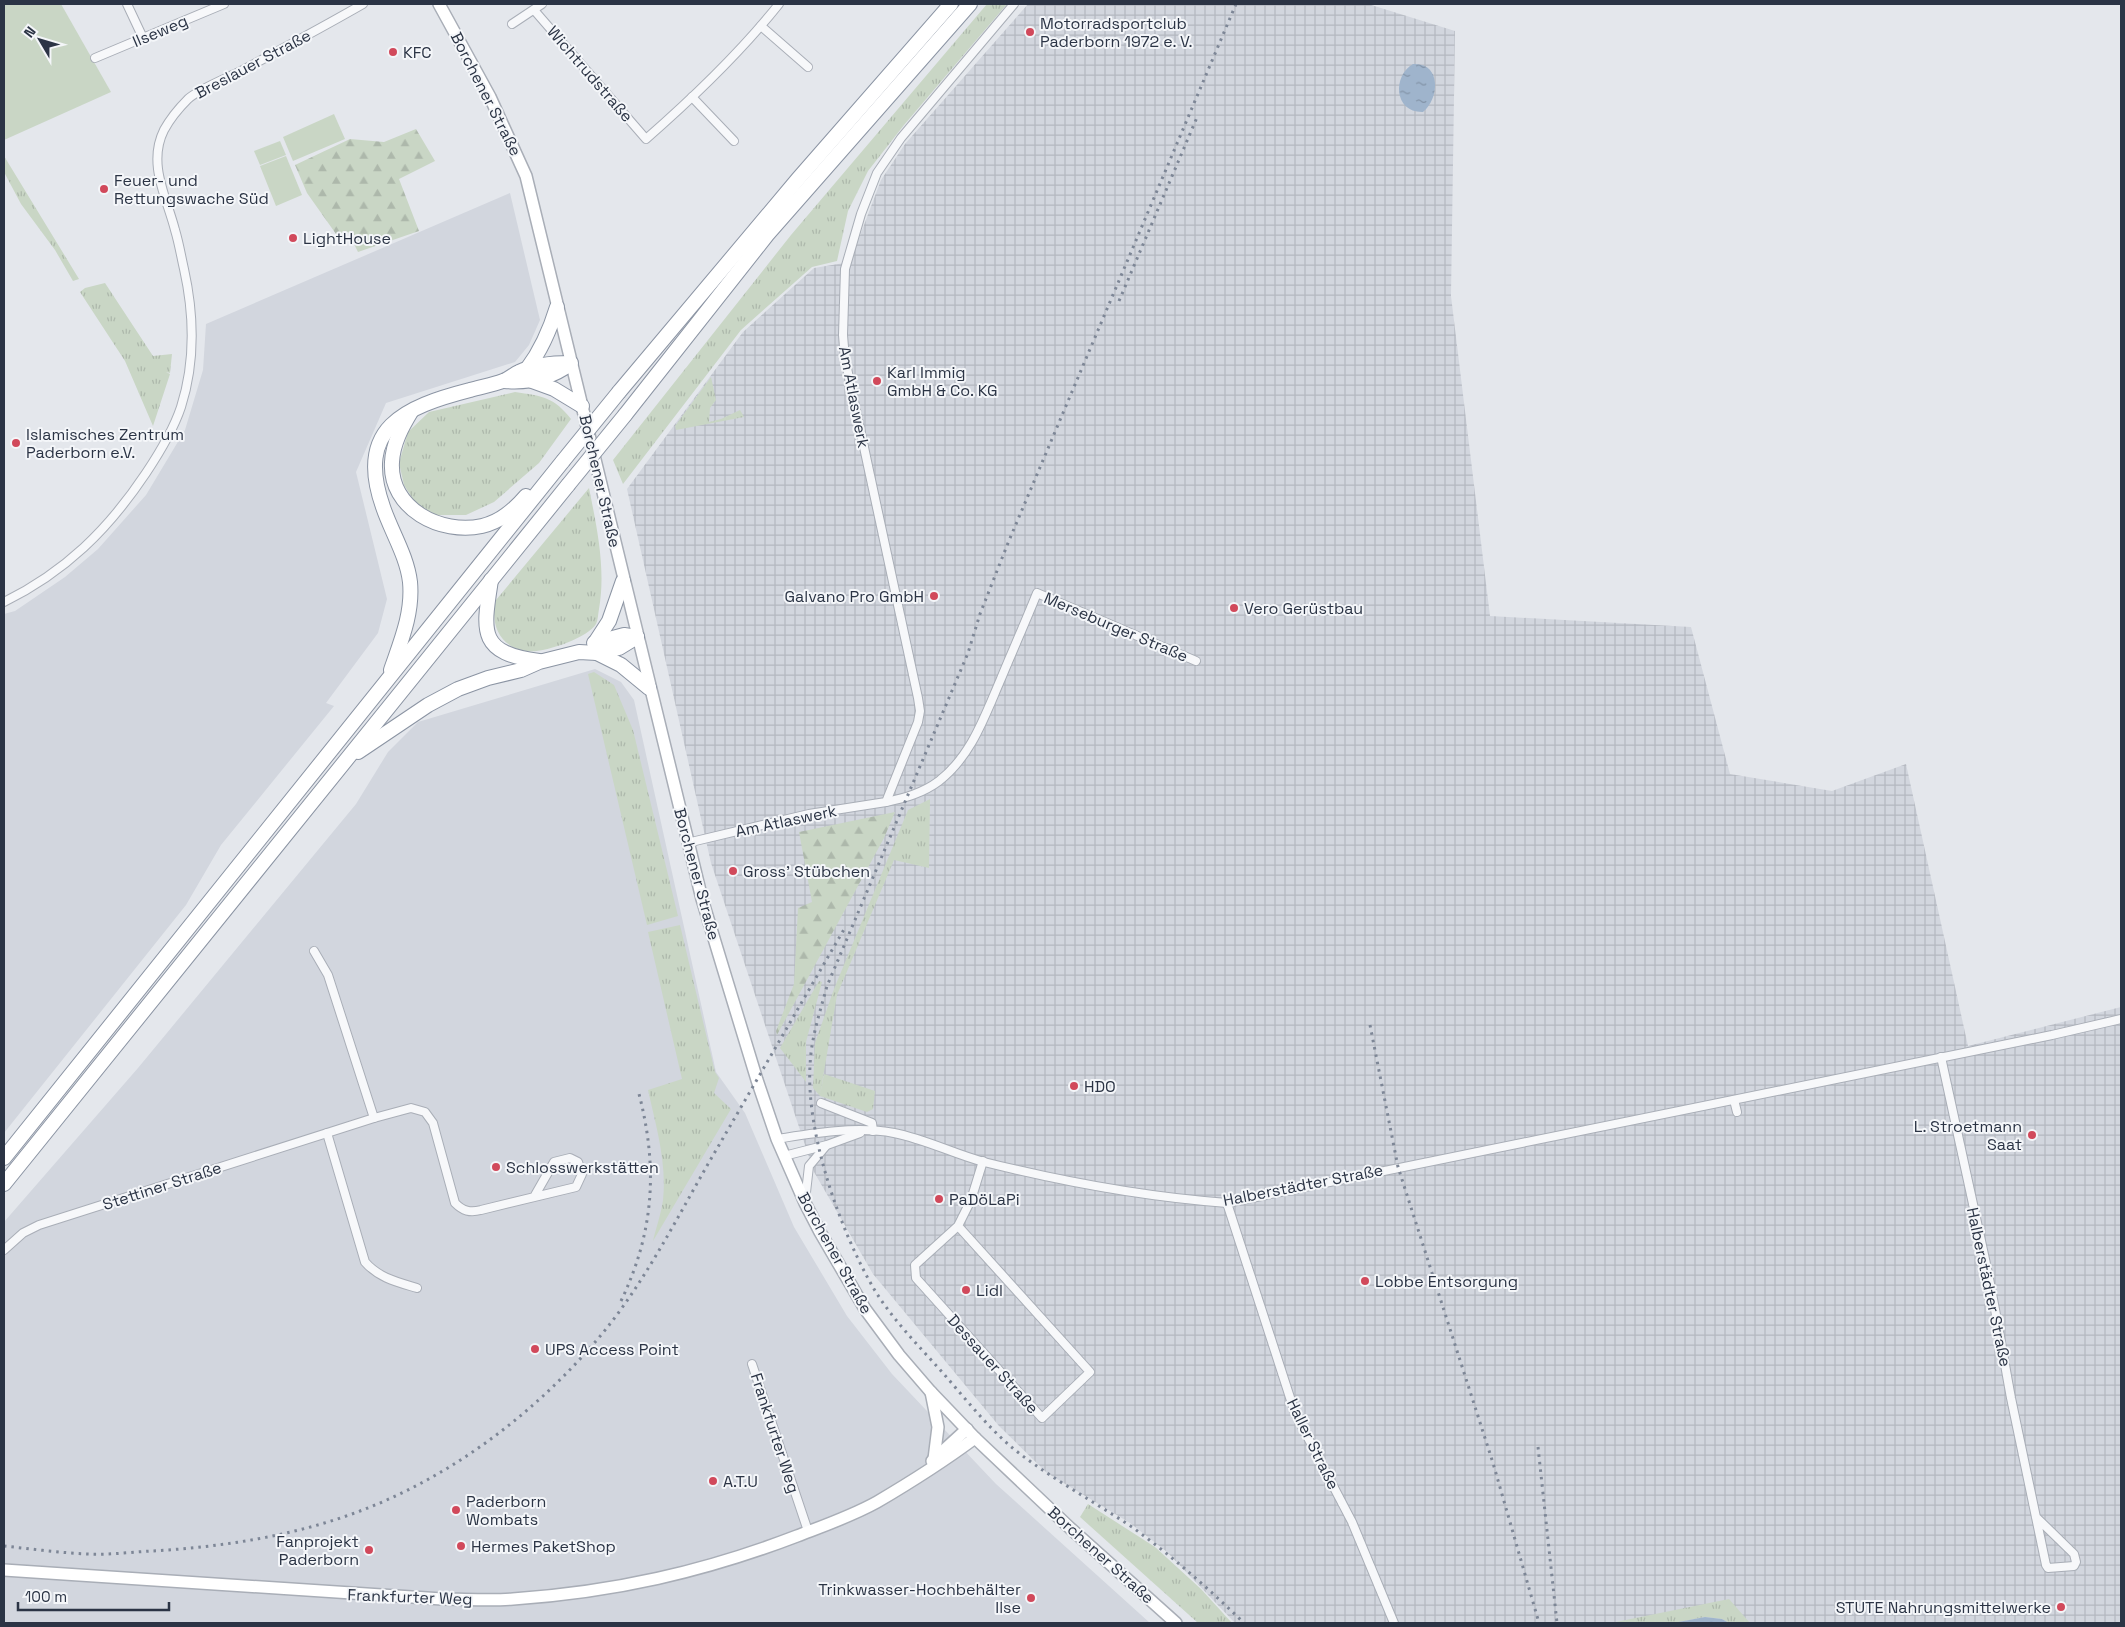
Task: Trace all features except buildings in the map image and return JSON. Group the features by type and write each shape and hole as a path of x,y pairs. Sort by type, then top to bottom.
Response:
{"highway":[{"path":"4,1158 619,392 798,179 952,4"},
{"path":"4,1184 625,415 767,235 970,4"},
{"path":"530,375 551,328 557,307"},
{"path":"387,681 410,613 410,581 404,560 382,506 377,483 376,459 378,447 388,426 412,410 437,398 530,375 547,364 571,363"},
{"path":"530,375 582,406"},
{"path":"412,410 396,442 392,462 394,480 401,496 409,506 422,517 435,523 470,527 482,526 500,519 521,502 536,484 563,461"},
{"path":"491,580 485,626 489,639 507,655 539,662"},
{"path":"597,647 609,621 623,581"},
{"path":"344,762 396,726 458,689 488,678 521,670 539,662 597,647 624,635 637,637"},
{"path":"597,647 649,688"}],"main road":[{"name":"Borchener Straße","path":"439,4 490,97 526,176 538,219 557,307 687,843 742,1033 784,1156 820,1232 865,1309 900,1355 971,1434 1070,1528 1176,1623"},
{"path":"447,18 448,4"},
{"path":"930,1390 938,1428 934,1459"},
{"name":"Frankfurter Weg","path":"919,1475 934,1459 971,1434"},
{"name":"Frankfurter Weg","path":"4,1570 224,1583 338,1594 442,1599 511,1600 608,1589 695,1570 744,1556 808,1532 875,1502 938,1465 971,1434"}],"street":[{"path":"126,4 142,38"},
{"name":"Ilseweg","path":"94,58 224,4"},
{"name":"Breslauer Straße","path":"4,602 25,592 58,571 92,542 129,498 155,460 171,432 181,406 188,380 191,308 175,230 159,177 157,159 164,131 190,98 363,4"},
{"path":"512,24 542,4"},
{"path":"734,141 692,97 761,26 778,4"},
{"name":"Am Atlaswerk","path":"886,802 918,722 920,711 847,376 843,339 846,269 860,214 877,173 901,138 1014,4"},
{"name":"Wichtrudstraße","path":"534,10 646,139 692,97"},
{"path":"761,26 808,67"},
{"name":"Am Atlaswerk","path":"687,843 809,814 908,797 938,781 959,763 975,738 1037,593"},
{"name":"Merseburger Straße","path":"1037,593 1196,661"},
{"path":"314,951 328,975 374,1118"},
{"name":"Halberstädter Straße","path":"777,1139 814,1132 868,1131 893,1133 983,1161 1108,1188 1189,1200 1227,1203 2121,1019"},
{"name":"Halberstädter Straße","path":"1941,1057 1983,1250 2036,1516 2046,1565 2048,1568 2074,1566 2076,1562 2074,1554 2036,1516"},
{"path":"1734,1100 1737,1112"},
{"path":"821,1104 872,1123 868,1131"},
{"name":"Stettiner Straße","path":"4,1250 23,1233 39,1225 374,1118 411,1108 425,1112 433,1123 455,1203 462,1209 472,1212 576,1187 582,1174 578,1162 570,1158 554,1162 534,1197"},
{"name":"Halberstädter Straße","path":"784,1156 827,1145 868,1131"},
{"path":"327,1133 364,1262 373,1272 383,1278 417,1288"},
{"name":"Halberstädter Straße","path":"805,1202 809,1166 827,1145"},
{"name":"Dessauer Straße","path":"958,1226 1090,1372 1042,1418 916,1278 915,1265 958,1226 971,1200 983,1161"},
{"name":"Haller Straße","path":"1227,1203 1295,1413 1352,1522 1394,1623"},
{"name":"Frankfurter Weg","path":"752,1364 808,1532"}],"shaded area":[{"path":"1028,4 1368,4 1455,31 1451,296 1490,616 1691,627 1730,774 1832,791 1906,764 1968,1046 2121,1007 2121,1623 1729,1623 1722,1619 1705,1617 1673,1623 1235,1623 1167,1552 1130,1523 1047,1473 999,1426 873,1274 814,1172 711,863 627,489 743,332 814,268 850,262 881,180 905,144"},
{"path":"510,193 540,320 529,345 515,362 386,403 356,472 387,599 378,633 326,703 334,706 221,845 186,905 4,1133 4,614 15,611 65,577 98,549 146,495 185,430 203,370 206,324"},
{"path":"595,669 621,682 634,700 716,1072 745,1113 794,1227 847,1316 892,1374 996,1484 1150,1623 4,1623 4,1222 138,1068 356,804 388,752 418,722"}],"green space":[{"path":"4,4 61,4 111,92 4,140"},
{"path":"987,4 1007,4 904,125 868,171 848,211 837,261 812,267 741,330 623,484 613,460 791,235"},
{"path":"334,114 345,139 293,161 283,137"},
{"path":"416,129 435,161 399,179 419,231 358,252 348,232 336,234 307,193 295,165 350,139 384,142"},
{"path":"280,141 286,155 260,165 254,151"},
{"path":"4,156 79,279 73,281 55,250 21,204 4,172"},
{"path":"286,156 302,195 276,206 260,166"},
{"path":"105,283 153,356 172,354 170,373 166,372 170,374 153,426 125,361 80,292 85,288"},
{"path":"711,377 716,400 710,408 709,422 721,419 740,410 744,417 676,430 675,426"},
{"path":"515,392 547,399 559,406 571,419 539,463 494,502 466,515 436,515 416,504 404,485 399,463 408,432 429,412"},
{"path":"589,488 598,533 602,579 596,624 584,635 564,644 543,650 526,651 517,649 503,639 496,626 494,609 496,600"},
{"path":"594,672 614,685 633,730 678,916 647,925 588,674"},
{"path":"930,799 929,868 894,860 837,995 820,1095 824,1074 875,1091 873,1109 867,1112 820,1096 813,1088 815,1043 834,989 908,810"},
{"path":"895,812 884,838 777,1035 776,1031 794,984 798,908 812,902 799,832"},
{"path":"680,925 715,1072 719,1078 714,1093 731,1109 653,1241 660,1216 664,1186 660,1145 648,1090 682,1079 648,932"},
{"path":"819,981 822,982 806,1042 806,1082 780,1048"},
{"path":"1088,1504 1155,1547 1201,1589 1232,1623 1198,1623 1080,1517"},
{"path":"1729,1599 1750,1623 1729,1623 1722,1619 1705,1617 1673,1623 1611,1623"}],"water":[{"path":"1413,64 1422,65 1429,69 1435,82 1433,98 1423,112 1413,111 1406,107 1399,93 1402,77"},
{"path":"1705,1617 1722,1619 1729,1623 1673,1623"}],"railway":[{"path":"1236,4 1008,543 980,614 968,653 827,986 814,1035 810,1066 810,1092 820,1151 828,1181 849,1239 874,1289 906,1332 995,1432 1015,1450 1043,1471 1147,1538 1190,1573 1244,1623"},
{"path":"1119,301 1198,115"},
{"path":"4,1546 68,1553 113,1554 205,1547 284,1534 335,1520 395,1496 429,1479 462,1459 494,1436 554,1386 581,1358 621,1310 660,1249 846,926"},
{"path":"1370,1025 1398,1167 1493,1463 1539,1623"},
{"path":"621,1301 641,1249 650,1197 649,1145 638,1090"},
{"path":"1538,1447 1557,1623"}],"place":[{"name":"Motorradsportclub Paderborn 1972 e. V.","path":"1030,32"},
{"name":"KFC","path":"393,52"},
{"name":"Feuer- und Rettungswache Süd","path":"104,189"},
{"name":"LightHouse","path":"293,238"},
{"name":"Karl Immig GmbH & Co. KG","path":"877,381"},
{"name":"Islamisches Zentrum Paderborn e.V.","path":"16,443"},
{"name":"Galvano Pro GmbH","path":"934,596"},
{"name":"Vero Gerüstbau","path":"1234,608"},
{"name":"Gross' Stübchen","path":"733,871"},
{"name":"HDO","path":"1074,1086"},
{"name":"L. Stroetmann Saat","path":"2032,1135"},
{"name":"Schlosswerkstätten","path":"496,1167"},
{"name":"PaDöLaPi","path":"939,1199"},
{"name":"Lobbe Entsorgung","path":"1365,1281"},
{"name":"Lidl","path":"966,1290"},
{"name":"UPS Access Point","path":"535,1349"},
{"name":"A.T.U","path":"713,1481"},
{"name":"Paderborn Wombats","path":"456,1510"},
{"name":"Hermes PaketShop","path":"461,1546"},
{"name":"Fanprojekt Paderborn","path":"369,1550"},
{"name":"Trinkwasser-Hochbehälter Ilse","path":"1031,1598"},
{"name":"STUTE Nahrungsmittelwerke","path":"2061,1607"}]}
